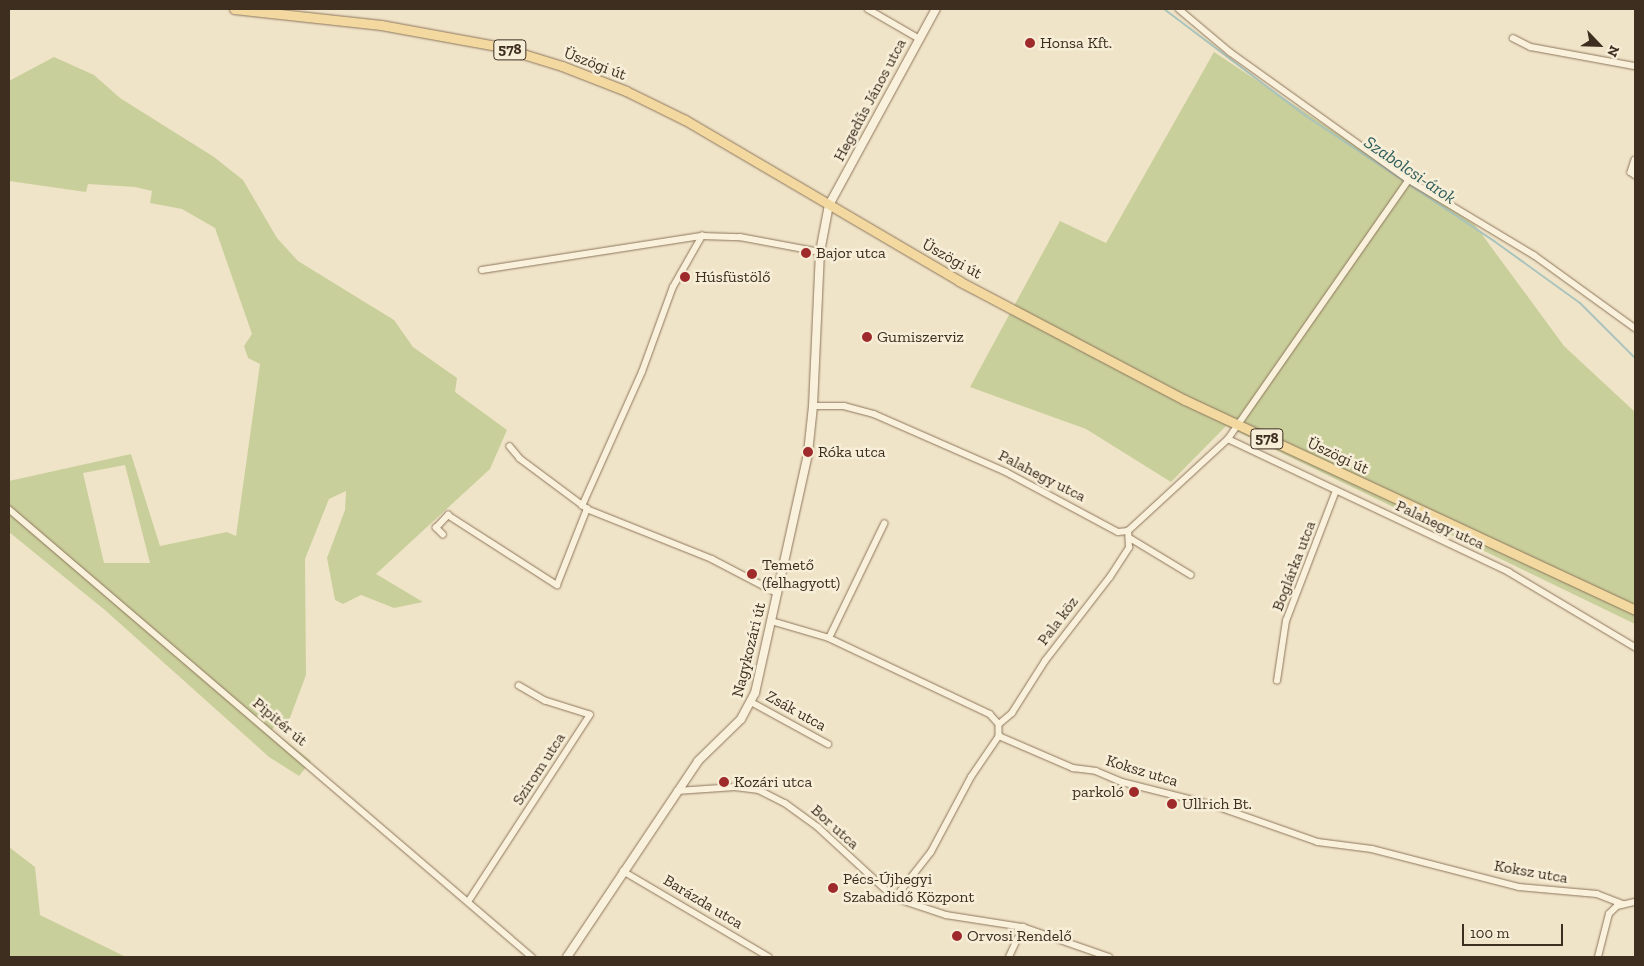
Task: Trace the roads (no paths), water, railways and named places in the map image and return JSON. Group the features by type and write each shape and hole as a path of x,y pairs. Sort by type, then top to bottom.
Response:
{"main road":[{"name":"Üszögi út","path":"234,9 440,34 497,46 562,66 626,91 685,120 959,281 1238,425 1635,610"}],"street":[{"path":"868,9 918,38"},
{"name":"Hegedűs János utca","path":"830,205 918,38 936,9"},
{"path":"1179,9 1230,52 1407,184 1534,255 1635,328"},
{"path":"1513,38 1531,47 1635,66"},
{"path":"1635,160 1631,172 1635,175"},
{"path":"1191,575 1130,538 1128,531 1228,439 1407,184"},
{"name":"Nagykozári út","path":"567,957 698,761 741,719 751,702 808,453 813,406 820,252 830,205"},
{"path":"482,270 702,236 740,237 820,252"},
{"path":"443,535 436,528 448,514 557,585 585,507 642,372 673,287 686,261 696,250 702,236"},
{"name":"Palahegy utca","path":"813,406 844,406 874,414 1006,472 1118,532 1128,531"},
{"name":"Palahegy utca","path":"1228,439 1509,572 1635,647"},
{"path":"510,447 585,507 712,559 777,593"},
{"name":"Boglárka utca","path":"1277,681 1286,621 1336,491"},
{"name":"Pipitér út","path":"9,509 532,957"},
{"path":"828,638 884,524"},
{"name":"Pala köz","path":"999,724 1012,713 1045,661 1110,577 1129,548 1130,538"},
{"path":"771,621 828,638 990,714 999,724 999,736 971,777 930,852 895,898"},
{"name":"Szirom utca","path":"468,902 590,715 545,701 519,686"},
{"name":"Zsák utca","path":"751,702 828,744"},
{"name":"Koksz utca","path":"999,736 1073,768 1096,771 1122,782 1213,805 1318,842 1372,849 1519,887 1597,894 1623,904"},
{"name":"Bor utca","path":"677,791 747,788 771,795 818,827 895,898 946,915 1023,927 1109,957"},
{"name":"Barázda utca","path":"623,871 769,957"},
{"path":"1598,957 1609,914 1623,904 1635,902"},
{"path":"1009,957 1023,927"}],"waterway":[{"name":"Szabolcsi-árok","path":"1164,9 1306,116 1494,241 1580,303 1635,358"}],"place":[{"name":"Honsa Kft.","path":"1030,43"},
{"name":"Bajor utca","path":"806,253"},
{"name":"Húsfüstölő","path":"685,277"},
{"name":"Gumiszerviz","path":"867,337"},
{"name":"Róka utca","path":"808,452"},
{"name":"Temető (felhagyott)","path":"752,574"},
{"name":"Kozári utca","path":"724,782"},
{"name":"parkoló","path":"1134,792"},
{"name":"Ullrich Bt.","path":"1172,804"},
{"name":"Pécs-Újhegyi Szabadidő Központ","path":"833,888"},
{"name":"Orvosi Rendelő","path":"957,936"}]}
